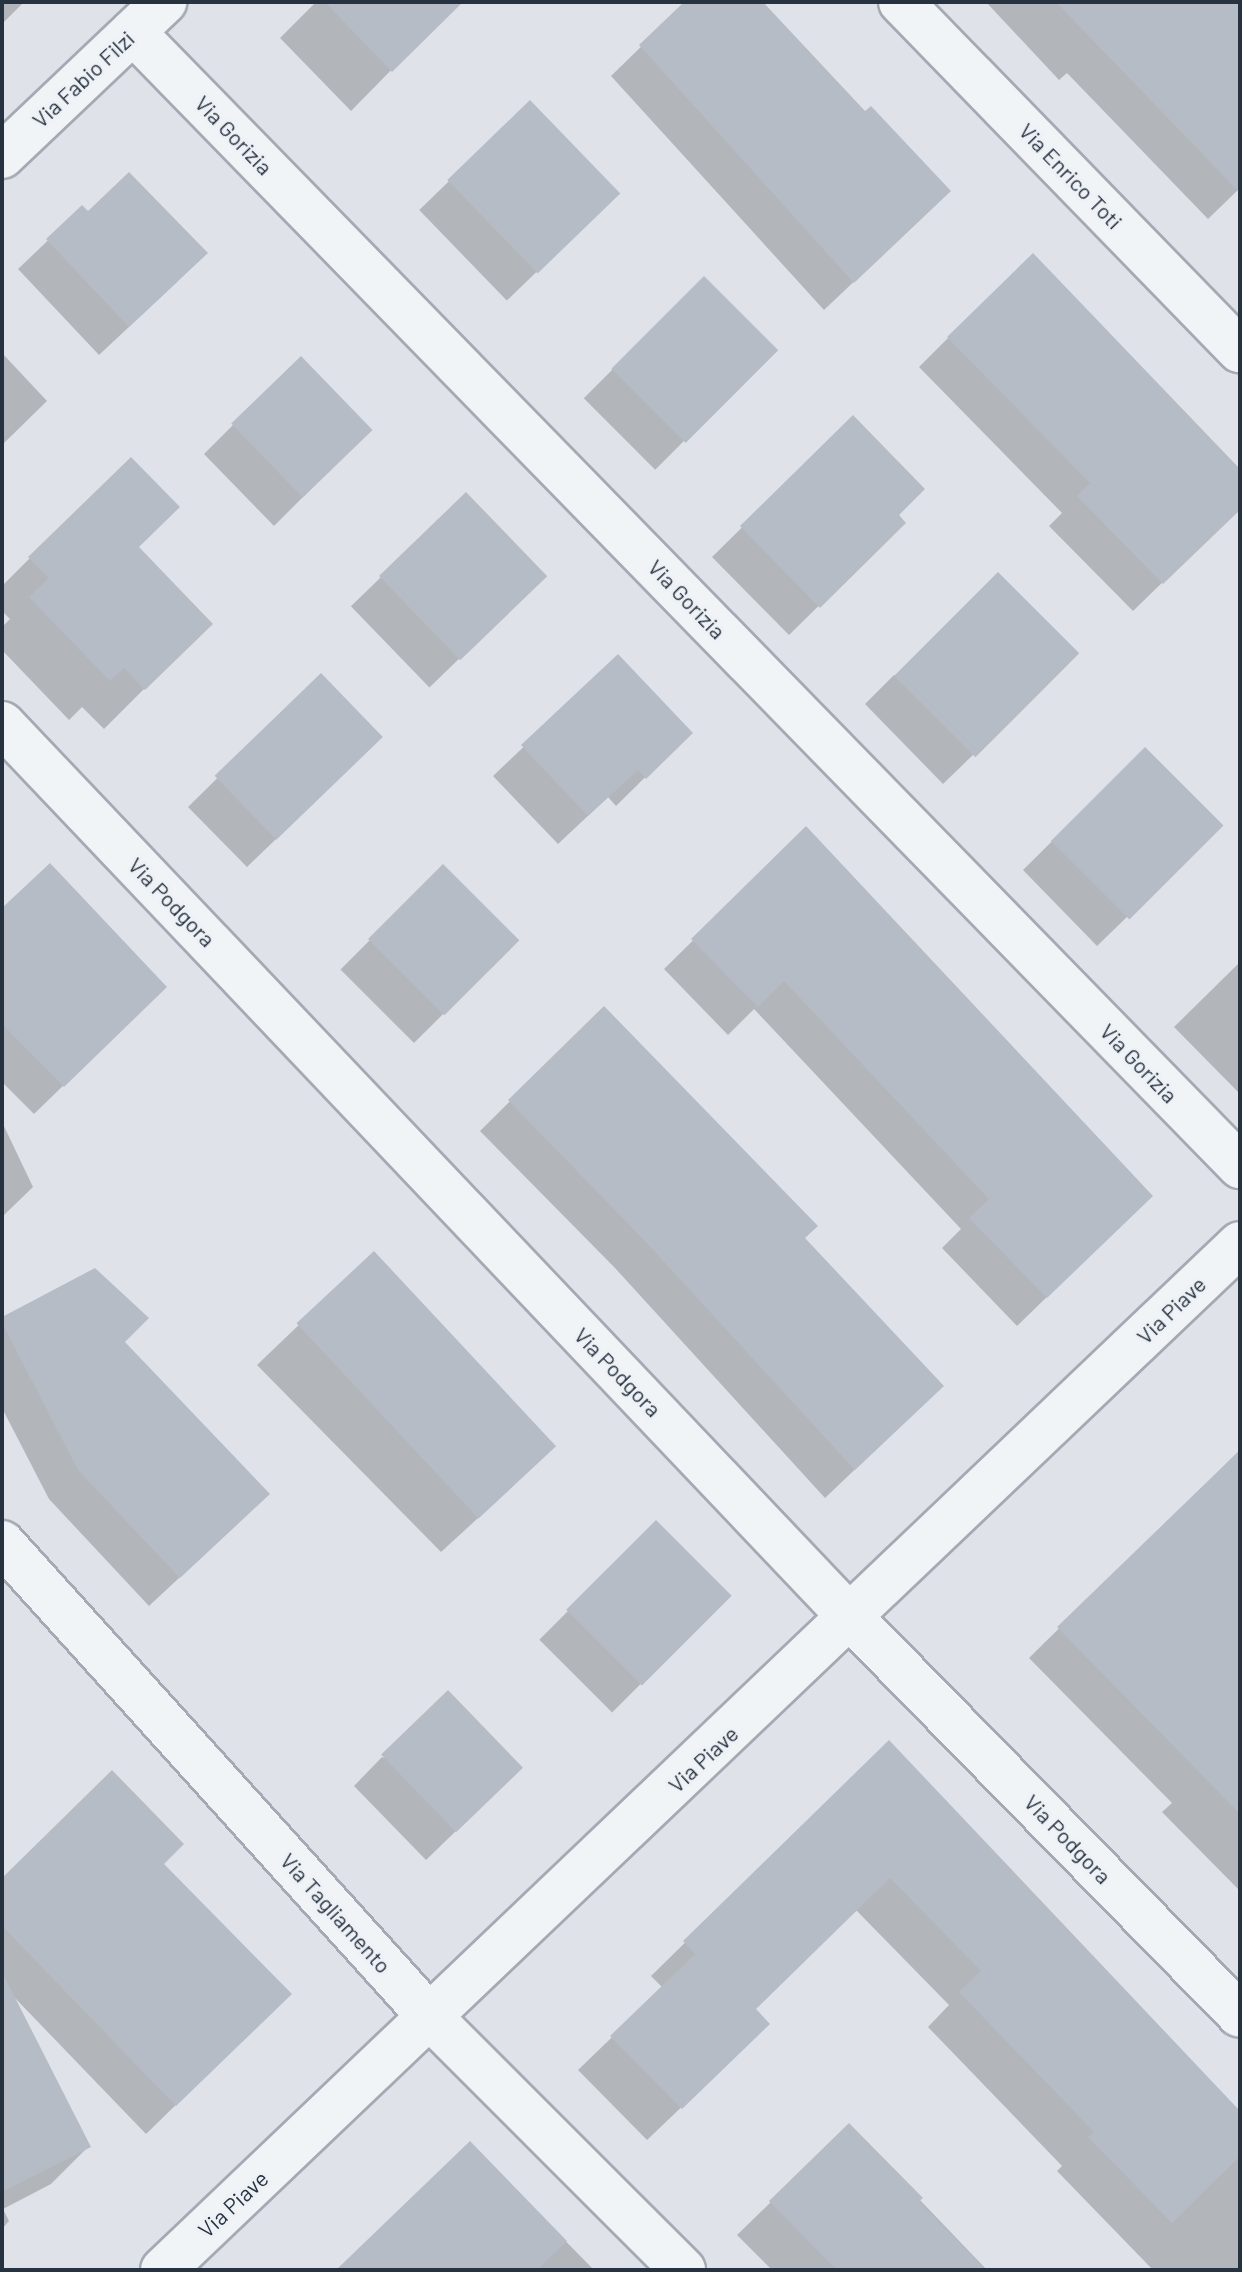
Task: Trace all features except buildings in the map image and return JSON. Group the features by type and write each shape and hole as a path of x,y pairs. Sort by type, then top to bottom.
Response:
{"street":[{"name":"Via Fabio Filzi","path":"2,156 164,2"},
{"name":"Via Enrico Toti","path":"901,2 1240,350"},
{"name":"Via Gorizia","path":"133,32 1240,1166"},
{"name":"Via Podgora","path":"2,724 852,1619 1240,2015"},
{"name":"Via Piave","path":"163,2270 852,1619 1240,1244"},
{"name":"Via Tagliamento","path":"2,1543 430,2017 683,2270"}]}
